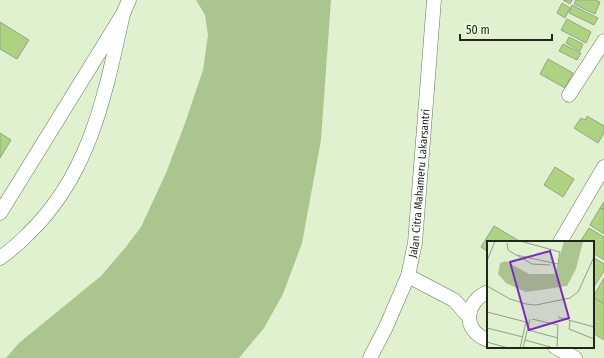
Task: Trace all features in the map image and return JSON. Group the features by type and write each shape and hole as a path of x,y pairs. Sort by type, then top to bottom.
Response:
{"street":[{"path":"0,213 123,14 129,0"},
{"name":"Jalan Citra Mahameru Lakarsantri","path":"370,358 386,327 408,276 415,242 434,0"},
{"path":"0,258 43,220 72,180 97,121 111,70 123,14"},
{"path":"569,95 604,41"},
{"path":"561,241 604,167"},
{"path":"408,276 454,300 469,316"},
{"path":"487,292 480,295 474,301 470,309 469,316 470,324 474,331 480,337 487,340"},
{"path":"454,300 474,301"},
{"path":"557,348 575,358"}],"green space":[{"path":"196,0 331,0 321,140 302,243 283,294 264,328 239,358 6,358 19,343 101,276 141,227 166,173 203,70 208,35 205,15"}],"building":[{"path":"563,0 572,0 570,4"},
{"path":"576,0 595,0 600,2 595,14 574,4"},
{"path":"562,3 570,8 565,18 557,13"},
{"path":"572,5 598,18 594,25 569,13"},
{"path":"567,19 591,32 586,43 561,30"},
{"path":"0,22 29,40 17,59 0,49"},
{"path":"569,37 583,44 580,51 566,43"},
{"path":"563,44 581,53 577,60 559,51"},
{"path":"548,59 573,73 565,88 540,74"},
{"path":"587,116 604,126 604,133 598,143 574,128 581,118 585,120"},
{"path":"0,133 11,140 0,158"},
{"path":"555,167 574,179 563,197 544,185"},
{"path":"604,202 604,210 600,208"},
{"path":"600,208 604,210 604,234 590,225"},
{"path":"494,226 519,241 487,241 487,251 481,247"},
{"path":"589,228 604,237 604,260 594,254 594,241 581,241"},
{"path":"594,258 604,264 604,271 595,285"},
{"path":"604,278 604,304 594,298"},
{"path":"594,298 604,304 604,340 594,334"}]}
